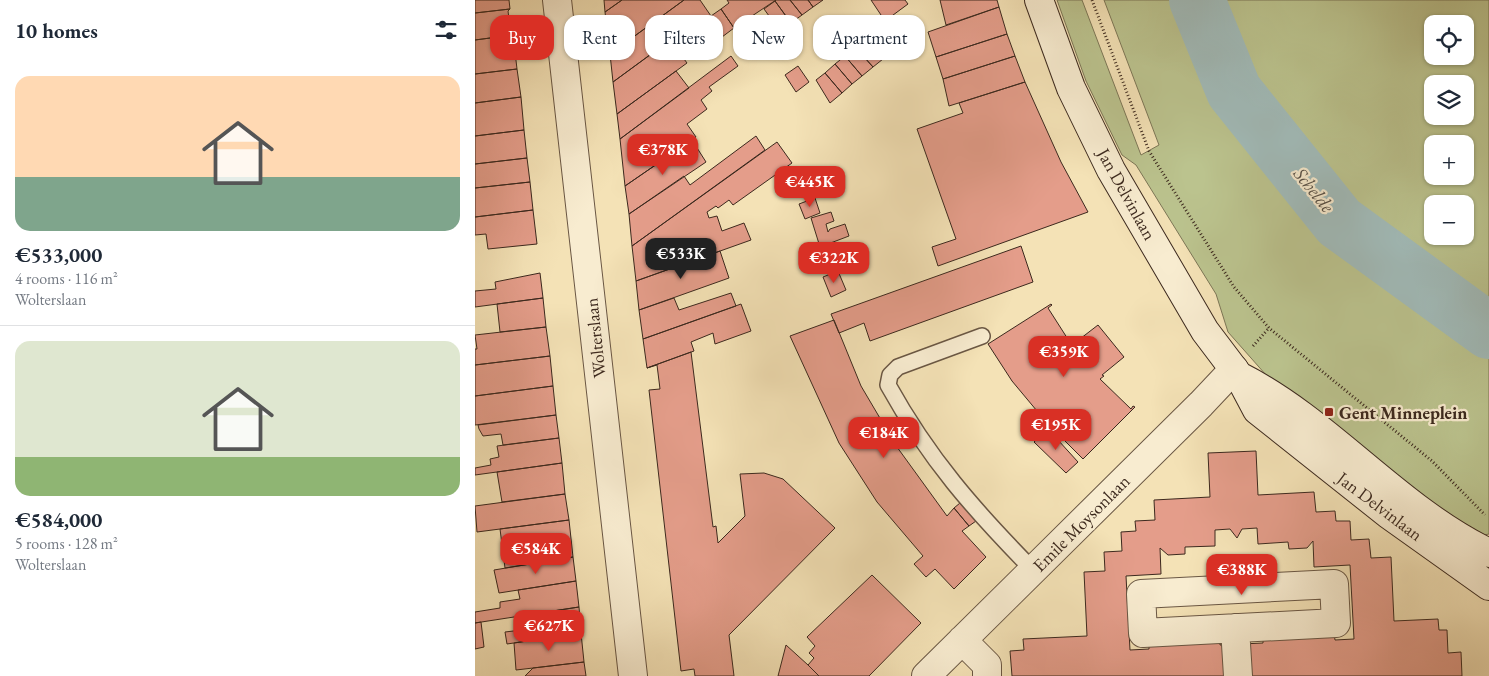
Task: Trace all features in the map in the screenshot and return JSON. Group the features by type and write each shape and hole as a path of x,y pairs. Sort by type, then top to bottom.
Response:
{"street":[{"name":"Wolterslaan","path":"557,0 633,676"},
{"name":"Jan Delvinlaan","path":"1039,0 1071,88 1111,170 1205,331 1237,372 1257,410 1388,514 1489,586"},
{"name":"Jan Delvinlaan","path":"1237,372 1272,392 1404,499 1465,542 1489,553"},
{"name":"Emile Moysonlaan","path":"926,676 1201,404 1237,372"},
{"path":"1334,584 1336,623 1235,628 1143,633 1141,594 1334,584"},
{"path":"1235,628 1238,676"},
{"path":"962,640 987,665 987,676"}],"lane":[{"path":"982,336 898,367 890,375 887,385 911,427 946,476 990,527 1033,570"}],"path":[{"path":"1092,0 1149,151 1234,287 1269,328 1432,461 1489,518"}],"green space":[{"path":"1057,0 1082,0 1141,155 1159,145 1104,0 1489,0 1489,534 1479,536 1416,499 1274,384 1228,332 1216,294 1136,165 1122,155 1086,81"}],"building":[{"path":"475,0 509,0 510,9 475,13"},
{"path":"604,0 622,0 605,12"},
{"path":"622,0 684,0 663,15 645,15 645,28 635,36 635,15 605,15 605,12"},
{"path":"684,0 700,0 710,15 663,15"},
{"path":"727,0 776,0 754,15 733,15 733,27 721,9 729,3"},
{"path":"790,0 802,15 785,15 775,1"},
{"path":"790,0 808,0 813,7 802,15"},
{"path":"808,0 823,0 813,7"},
{"path":"871,0 905,0 908,4 893,15 881,15"},
{"path":"940,0 997,0 999,7 946,25"},
{"path":"775,1 785,15 768,15 764,9"},
{"path":"999,7 1007,34 936,57 928,32"},
{"path":"510,9 508,15 490,15 490,38 475,40 475,13"},
{"path":"721,9 733,29 723,36 723,15 712,15"},
{"path":"645,28 645,59 613,82 611,60 635,60 635,36"},
{"path":"1007,34 1015,56 943,79 936,57"},
{"path":"490,38 490,60 516,60 517,69 475,74 475,40"},
{"path":"731,56 738,66 709,87 712,91 701,100 707,109 687,124 696,137 625,186 620,139"},
{"path":"1015,56 1025,82 949,106 943,79"},
{"path":"645,58 645,60 685,60 687,63 617,114 613,82"},
{"path":"840,60 848,60 862,76 852,84 835,64"},
{"path":"848,60 867,60 873,67 862,76"},
{"path":"867,60 882,60 873,67"},
{"path":"835,64 852,84 842,93 825,73"},
{"path":"798,66 809,82 796,92 785,75"},
{"path":"517,69 521,97 475,103 475,74"},
{"path":"676,71 689,88 620,139 617,114"},
{"path":"825,73 842,93 830,103 816,80"},
{"path":"1025,82 1061,162 1088,212 938,266 932,247 956,239 917,129 963,113 959,103"},
{"path":"521,97 524,130 475,136 475,103"},
{"path":"524,130 527,158 475,164 475,136"},
{"path":"756,136 765,150 632,246 629,214 684,176 690,185"},
{"path":"692,140 706,162 629,214 625,186"},
{"path":"777,142 792,163 733,205 729,200 718,208 716,206 707,212 709,218 717,216 722,231 744,223 751,240 636,281 632,246"},
{"path":"527,158 530,182 475,188 475,164"},
{"path":"530,182 533,210 475,217 475,188"},
{"path":"815,198 820,213 805,219 799,204"},
{"path":"533,210 537,244 488,249 486,234 475,235 475,217"},
{"path":"831,212 834,221 826,224 828,232 830,229 845,224 849,236 820,247 811,218"},
{"path":"1021,246 1033,282 870,341 864,323 839,333 831,314"},
{"path":"720,251 729,278 639,310 636,281"},
{"path":"838,271 846,290 831,297 823,277"},
{"path":"540,273 543,298 475,307 475,291 496,289 495,282"},
{"path":"731,293 736,306 643,339 639,310 674,298 679,310"},
{"path":"543,298 546,327 500,332 497,304"},
{"path":"741,304 751,331 715,344 713,333 691,342 694,351 647,368 643,339"},
{"path":"1051,304 1048,308 1071,344 1098,325 1124,357 1102,375 1104,376 1100,379 1131,409 1133,406 1135,407 1083,459 1047,423 1012,381 988,344"},
{"path":"834,320 861,386 897,447 947,516 954,508 969,526 962,531 986,557 954,589 935,569 926,577 914,564 923,556 877,502 839,443 790,336"},
{"path":"546,327 550,356 475,365 475,349 477,349 475,335"},
{"path":"691,352 713,527 716,526 718,543 745,516 740,474 764,473 783,479 835,528 729,635 734,676 695,676 694,669 681,671 649,390 660,389 657,365 647,368"},
{"path":"550,356 553,386 475,396 475,365"},
{"path":"553,386 556,415 475,425 475,396"},
{"path":"556,415 559,438 503,445 501,434 483,436 478,425"},
{"path":"1048,429 1078,462 1066,473 1034,442"},
{"path":"559,438 562,463 475,475 475,468 491,465 490,459 499,457 497,446"},
{"path":"1256,451 1258,495 1314,492 1316,512 1335,511 1336,521 1350,521 1351,540 1369,539 1371,558 1391,557 1394,621 1438,619 1439,630 1447,630 1448,653 1461,652 1462,676 1012,676 1010,651 1024,650 1023,639 1087,636 1084,572 1105,571 1104,552 1122,551 1121,532 1136,531 1135,521 1155,520 1154,500 1210,497 1208,453","holes":["1257,528 1258,544 1288,542 1289,549 1307,548 1313,541 1314,567 1350,565 1354,639 1335,640 1334,633 1263,636 1263,643 1220,645 1220,638 1149,641 1149,649 1130,650 1126,576 1161,574 1160,548 1168,555 1185,554 1185,547 1215,546 1215,530 1230,529 1237,538 1242,529"]},
{"path":"562,463 565,494 502,502 497,472"},
{"path":"565,494 569,520 477,532 475,506"},
{"path":"960,503 976,521 969,526 954,508"},
{"path":"569,520 573,557 505,568 500,529"},
{"path":"573,557 576,581 499,593 494,570"},
{"path":"872,575 921,623 869,676 819,676 808,665 814,658 809,653 815,646 807,637"},
{"path":"576,581 579,607 475,623 475,612 500,608 500,602 520,599 518,590"},
{"path":"579,607 581,633 507,644 505,632 522,630 520,616"},
{"path":"481,622 484,647 475,649 475,623"},
{"path":"581,633 584,662 516,670 514,643"},
{"path":"786,645 808,665 819,676 778,676"},
{"path":"584,662 586,676 525,676 533,668"}],"waterway":[{"name":"Schelde","path":"1197,0 1234,91 1339,222 1489,331"}],"place":[{"name":"Gent Minneplein","path":"1329,412"}]}
